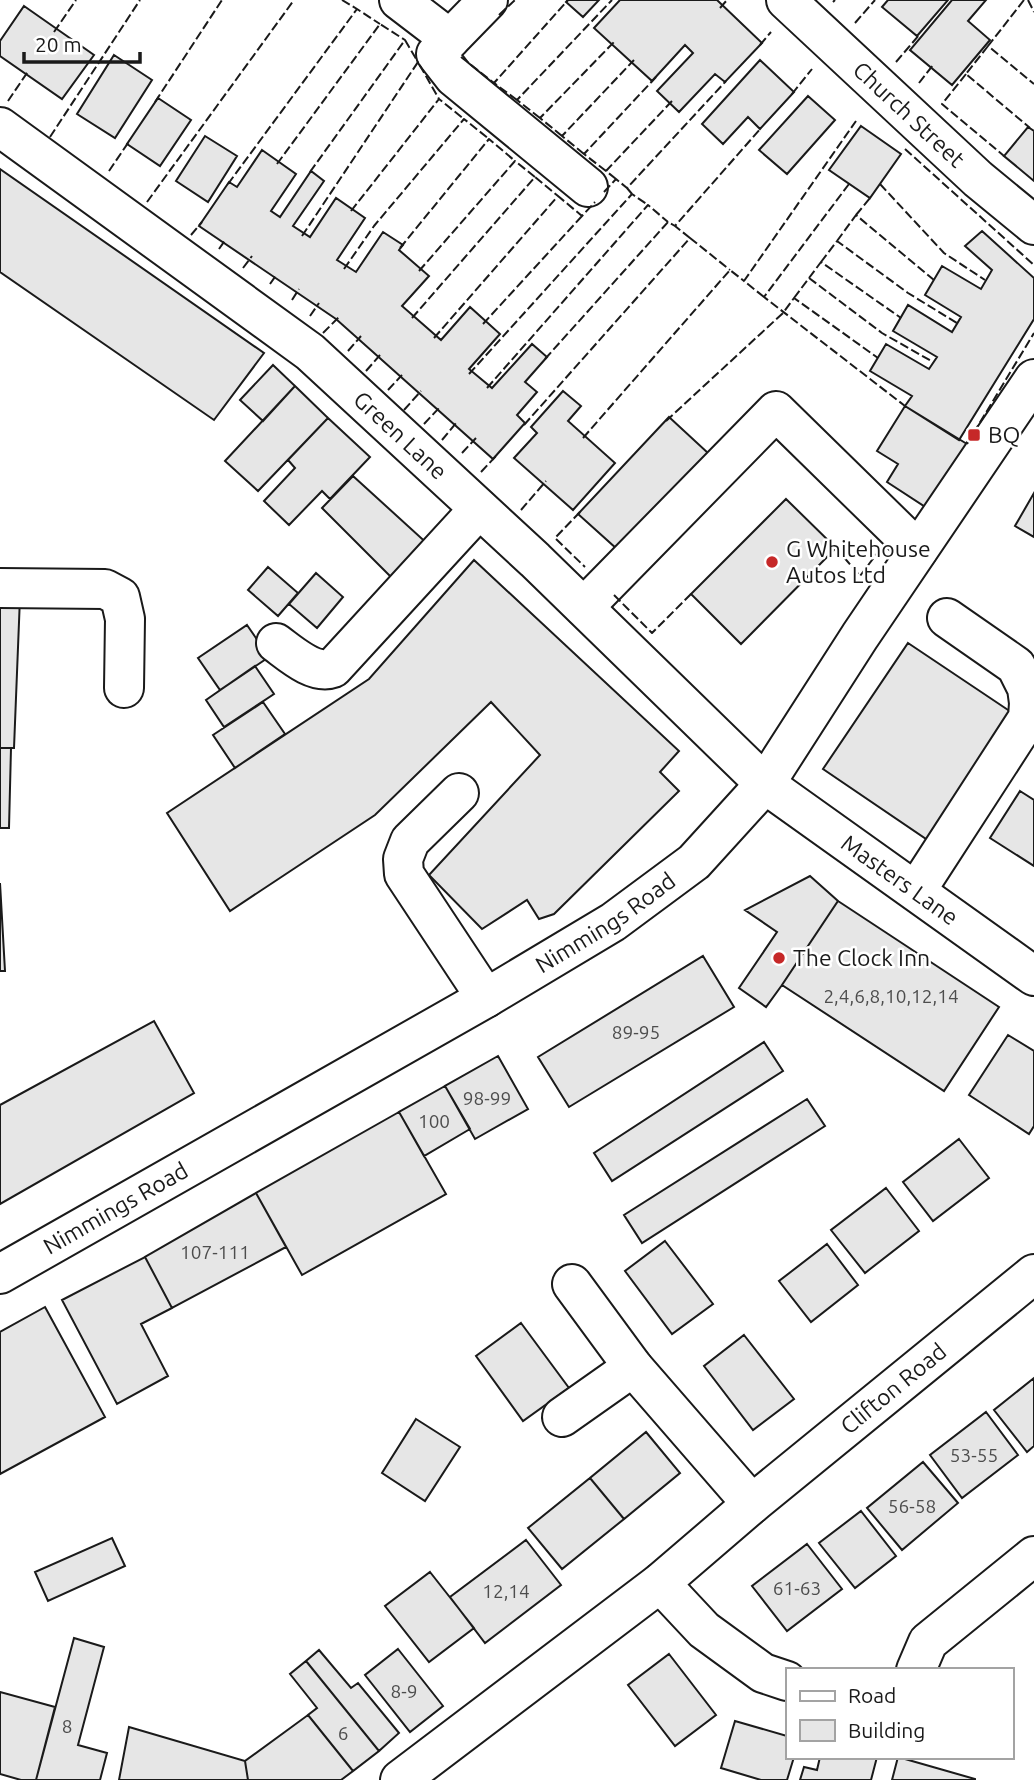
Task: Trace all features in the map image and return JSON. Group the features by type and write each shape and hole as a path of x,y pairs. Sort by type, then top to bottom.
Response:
{"street":[{"path":"399,0 450,39"},
{"path":"488,0 436,54 454,78 588,187"},
{"name":"Church Street","path":"786,0 978,179 1034,225"},
{"name":"Green Lane","path":"0,127 310,352 584,607 765,784"},
{"name":"Nimmings Road","path":"0,1274 486,998 613,922 694,862 765,784 860,636 1034,379"},
{"path":"584,607 776,411 918,550"},
{"path":"276,643 313,666 326,670 333,668 479,509"},
{"path":"0,588 105,589 120,597 125,619 124,688"},
{"path":"916,891 1028,718 1027,688 1016,666 947,618"},
{"name":"Masters Lane","path":"765,784 1034,976"},
{"path":"459,793 410,841 403,859 404,874 486,998"},
{"name":"Clifton Road","path":"400,1780 660,1583 752,1504 1034,1274"},
{"path":"572,1283 633,1367 752,1504"},
{"path":"562,1417 633,1367"},
{"path":"922,1656 1034,1556"},
{"path":"660,1583 704,1630 764,1673 786,1681"}],"building":[{"path":"599,0 583,17 566,2"},
{"path":"620,0 717,0 762,43 725,82 715,74 679,112 657,91 693,53 685,45 652,81 594,28"},
{"path":"888,0 948,0 917,36 882,7"},
{"path":"952,0 986,0 968,21 990,40 952,85 910,50"},
{"path":"24,6 94,55 62,99 0,56 0,41"},
{"path":"114,55 152,80 115,138 77,114"},
{"path":"760,60 794,92 760,129 748,117 723,144 702,124"},
{"path":"808,96 835,120 787,174 759,150"},
{"path":"158,98 191,120 160,166 127,144"},
{"path":"861,126 901,154 870,198 829,170"},
{"path":"1028,127 1034,131 1034,181 1004,156"},
{"path":"205,136 237,156 208,202 176,181"},
{"path":"262,150 296,174 271,211 280,217 311,171 324,181 293,226 310,237 336,198 365,218 337,260 356,272 383,232 403,245 399,250 429,276 402,306 441,340 470,307 500,334 469,369 492,388 532,344 547,357 525,382 537,392 517,415 525,423 493,459 336,319 199,226 229,182 237,187"},
{"path":"0,169 264,353 214,420 0,272"},
{"path":"982,231 1034,278 1034,319 959,440 905,406 912,396 870,371 886,344 929,369 937,357 893,331 908,305 952,332 961,317 925,295 942,266 981,289 992,270 965,246"},
{"path":"273,365 295,386 263,421 240,400"},
{"path":"295,386 328,418 258,491 225,461"},
{"path":"563,391 581,406 568,421 615,463 573,510 514,458 537,433 531,427"},
{"path":"905,406 967,444 927,508 887,482 898,464 877,451"},
{"path":"669,417 708,453 617,549 578,514"},
{"path":"328,418 370,457 330,499 322,491 289,525 264,501 295,468 288,460"},
{"path":"353,476 431,547 398,584 322,508"},
{"path":"1034,493 1034,537 1015,526"},
{"path":"786,499 836,548 741,644 691,594"},
{"path":"474,560 679,751 660,772 679,791 554,914 539,919 527,900 482,929 429,875 540,755 491,702 375,815 230,911 167,813 369,679"},
{"path":"268,567 298,593 278,616 248,590"},
{"path":"316,573 343,597 317,628 289,604"},
{"path":"0,596 20,597 14,748 0,748"},
{"path":"247,625 269,657 220,690 198,658"},
{"path":"908,643 1020,718 935,845 823,769"},
{"path":"255,666 274,694 224,727 206,700"},
{"path":"263,702 285,734 235,768 213,735"},
{"path":"0,748 11,748 9,828 0,828"},
{"path":"1020,791 1034,800 1034,866 990,838"},
{"name":"The Clock Inn","path":"810,876 838,901 766,1007 739,988 777,932 745,910"},
{"path":"0,883 5,971 0,971"},
{"path":"838,901 999,1007 944,1091 782,985"},
{"path":"703,956 734,1007 569,1107 538,1057"},
{"path":"154,1021 194,1093 0,1204 0,1105"},
{"path":"1008,1035 1034,1051 1034,1126 1029,1134 969,1095"},
{"path":"764,1042 783,1071 612,1181 594,1153"},
{"path":"498,1056 528,1109 475,1139 445,1086"},
{"path":"445,1086 470,1129 424,1156 399,1112"},
{"path":"807,1099 825,1126 642,1243 624,1215"},
{"path":"399,1112 446,1194 302,1275 256,1193"},
{"path":"959,1139 989,1178 933,1221 903,1182"},
{"path":"886,1188 919,1231 865,1273 831,1230"},
{"path":"256,1193 286,1247 172,1308 145,1257"},
{"path":"665,1241 713,1304 672,1334 625,1271"},
{"path":"827,1244 858,1285 811,1322 779,1281"},
{"path":"145,1257 172,1308 141,1324 168,1376 117,1404 62,1300"},
{"path":"45,1307 105,1417 0,1474 0,1332"},
{"path":"521,1323 569,1388 523,1421 476,1356"},
{"path":"744,1335 794,1399 753,1430 704,1366"},
{"path":"1034,1378 1034,1446 1027,1452 994,1410"},
{"path":"986,1412 1018,1455 962,1498 930,1455"},
{"path":"416,1419 460,1447 425,1501 382,1473"},
{"path":"646,1432 680,1473 624,1519 590,1478"},
{"path":"923,1462 958,1503 902,1550 867,1508"},
{"path":"590,1478 624,1519 562,1569 528,1528"},
{"path":"861,1511 896,1556 855,1588 819,1543"},
{"path":"112,1538 125,1566 48,1601 35,1572"},
{"path":"526,1540 561,1585 485,1643 450,1597"},
{"path":"807,1544 842,1589 787,1631 752,1586"},
{"path":"430,1572 474,1628 429,1662 385,1606"},
{"path":"74,1638 104,1647 78,1745 107,1753 100,1780 36,1780"},
{"path":"398,1649 443,1706 410,1732 365,1675"},
{"path":"319,1650 351,1688 358,1683 399,1733 379,1751 306,1661"},
{"path":"669,1654 716,1715 675,1746 628,1685"},
{"path":"306,1661 379,1751 353,1771 308,1715 317,1708 290,1674"},
{"path":"0,1692 55,1707 36,1780 21,1780 0,1774"},
{"path":"308,1715 353,1771 341,1780 248,1780 245,1761"},
{"path":"735,1721 786,1736 786,1759 793,1759 787,1780 761,1780 721,1768"},
{"path":"129,1727 245,1761 248,1780 119,1780"},
{"path":"820,1759 876,1759 871,1780 800,1780 804,1767 817,1770"},
{"path":"897,1759 975,1779 975,1780 892,1780"}],"fence":[{"path":"54,32 76,0"},
{"path":"50,137 140,0"},
{"path":"155,102 222,0"},
{"path":"147,202 294,0"},
{"path":"342,0 357,9"},
{"path":"499,15 515,0"},
{"path":"517,100 494,83 568,0"},
{"path":"540,118 517,100 612,0"},
{"path":"720,8 727,0"},
{"path":"855,23 875,0"},
{"path":"1024,0 988,46 1034,84"},
{"path":"1028,0 1034,12"},
{"path":"228,184 357,9 380,24"},
{"path":"277,164 380,24 405,40"},
{"path":"760,45 771,32"},
{"path":"896,62 920,34"},
{"path":"310,172 405,40 418,62"},
{"path":"562,136 540,118 615,41"},
{"path":"988,46 966,74 1030,128"},
{"path":"461,57 494,83"},
{"path":"584,154 562,136 634,60"},
{"path":"302,236 418,62 439,99"},
{"path":"919,83 933,65"},
{"path":"792,94 812,69"},
{"path":"8,101 29,70"},
{"path":"966,74 942,104 1004,156"},
{"path":"606,171 584,154 656,77"},
{"path":"632,194 627,188 726,81"},
{"path":"351,211 439,99 464,119"},
{"path":"616,179 606,171 672,101"},
{"path":"344,269 374,226 464,119 489,139"},
{"path":"764,297 744,281 856,121"},
{"path":"690,238 675,226 761,128"},
{"path":"400,248 489,139 515,161"},
{"path":"109,171 130,140"},
{"path":"905,149 1034,265"},
{"path":"419,271 515,161 535,177"},
{"path":"412,318 535,177 558,196"},
{"path":"604,192 616,179 627,188"},
{"path":"849,184 764,297 905,406"},
{"path":"880,184 944,253 985,280"},
{"path":"469,374 632,194 648,205"},
{"path":"434,338 558,196 582,216 595,202"},
{"path":"856,215 870,198"},
{"path":"487,388 648,205 668,222"},
{"path":"837,241 856,215 934,280"},
{"path":"483,324 582,216"},
{"path":"191,235 202,222"},
{"path":"545,359 668,222 675,226"},
{"path":"524,425 690,238 730,270"},
{"path":"219,249 226,239"},
{"path":"821,262 837,241 908,293 957,323"},
{"path":"243,268 252,256"},
{"path":"809,278 821,262 901,318"},
{"path":"583,438 730,270 744,281"},
{"path":"270,284 277,274"},
{"path":"794,298 809,278 882,333 933,362"},
{"path":"292,300 299,289"},
{"path":"666,421 783,313 794,298 878,358"},
{"path":"310,316 319,303"},
{"path":"323,333 340,316"},
{"path":"967,444 1034,333"},
{"path":"348,351 361,336"},
{"path":"366,371 380,355"},
{"path":"388,390 402,375"},
{"path":"404,410 421,391"},
{"path":"424,424 439,408"},
{"path":"442,440 457,422"},
{"path":"462,453 476,438"},
{"path":"481,472 496,456"},
{"path":"521,510 546,481"},
{"path":"580,512 555,538 585,567"},
{"path":"836,548 860,576 884,544"},
{"path":"614,595 652,633 691,594"}],"place":[{"name":"BQ","path":"974,435"},
{"name":"G Whitehouse Autos Ltd","path":"772,562"},
{"name":"The Clock Inn","path":"779,958"}]}
